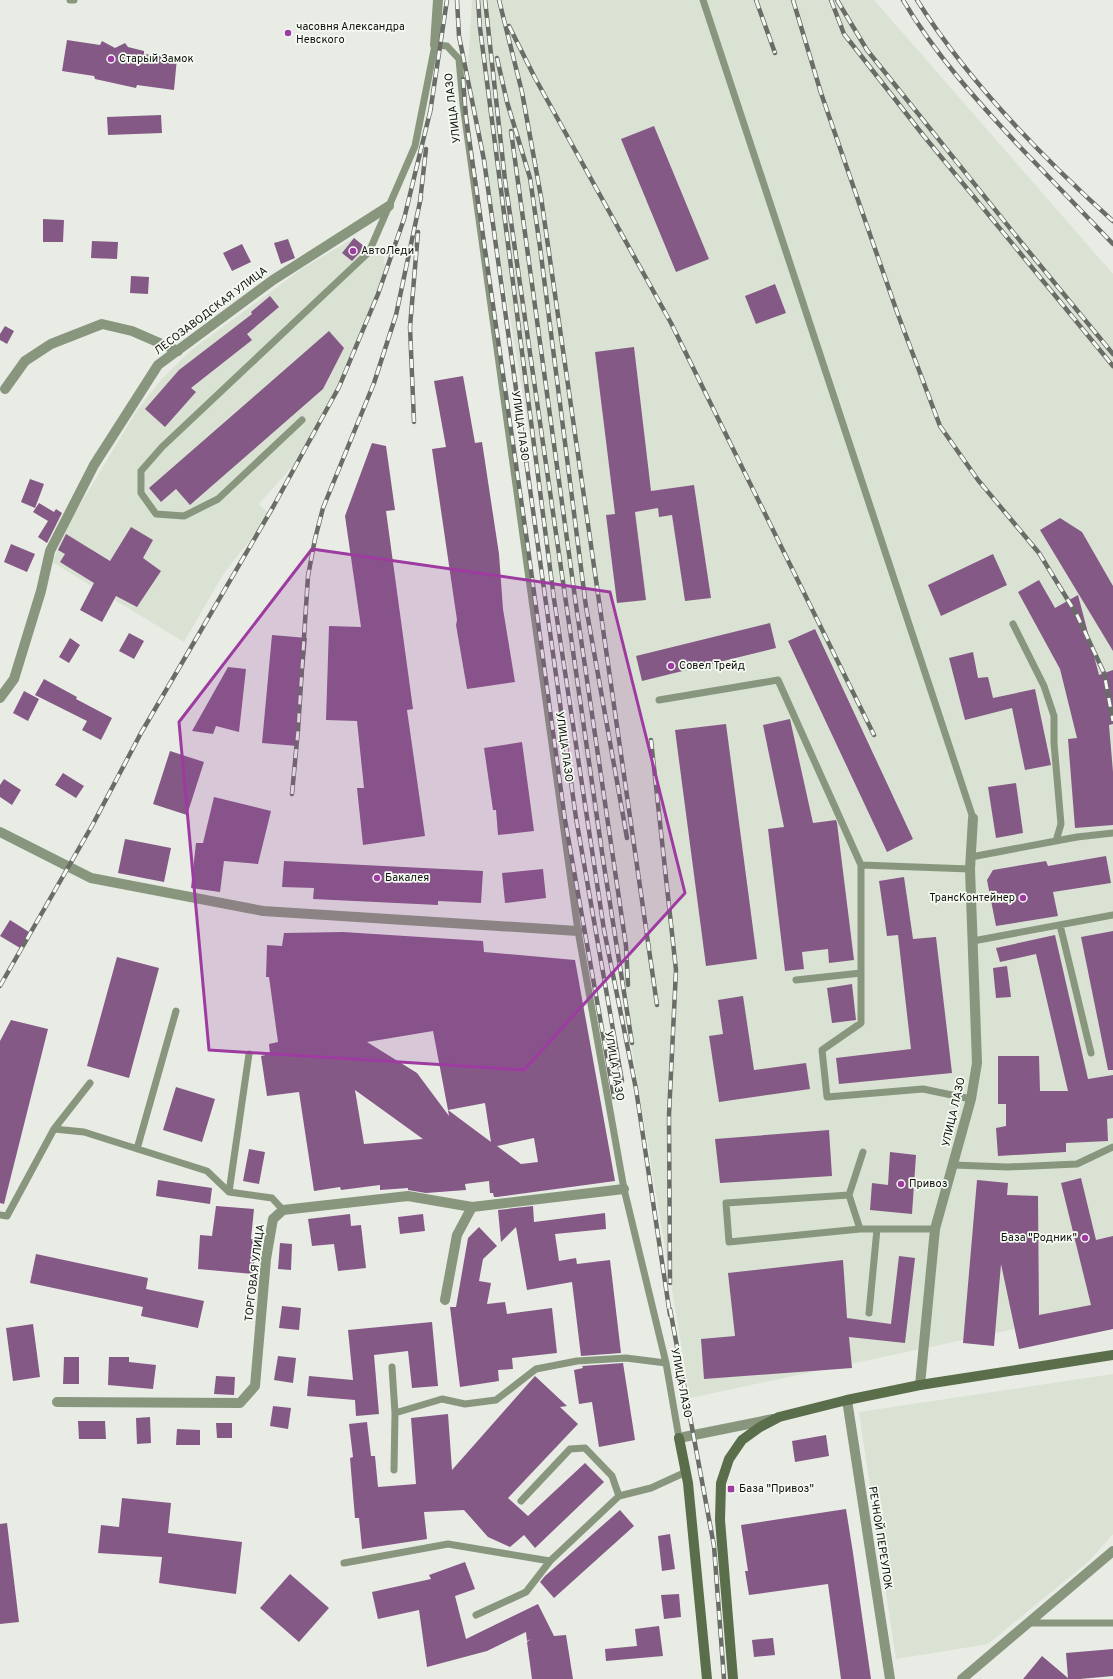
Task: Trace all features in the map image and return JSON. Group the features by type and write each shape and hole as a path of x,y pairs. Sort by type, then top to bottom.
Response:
{"main road":[{"path":"733,1679 720,1520 721,1483 729,1459 742,1440 760,1427 779,1418 847,1400 920,1385 1113,1355"},
{"name":"УЛИЦА ЛАЗО","path":"679,1438 686,1472 707,1679"}],"street":[{"path":"435,45 438,0"},
{"name":"ЛЕСОЗАВОДСКАЯ УЛИЦА","path":"0,698 14,679 41,591 50,551 90,472 158,365 273,280 389,206"},
{"path":"5,389 25,361 51,344 102,324 132,332 178,351"},
{"name":"УЛИЦА ЛАЗО","path":"920,1385 935,1230 971,1099 977,1063 970,869 973,818"},
{"path":"0,832 91,878 263,911 578,931"},
{"path":"282,1210 408,1196 472,1207 624,1189"},
{"path":"445,1300 457,1235 472,1207"},
{"name":"ТОРГОВАЯ УЛИЦА","path":"57,1402 240,1403 255,1386 266,1259 273,1219 282,1210"},
{"name":"РЕЧНОЙ ПЕРЕУЛОК","path":"847,1400 890,1679"},
{"path":"679,1438 779,1418"},
{"path":"962,1679 1113,1551"}],"lane":[{"path":"703,0 973,818"},
{"name":"УЛИЦА ЛАЗО","path":"302,420 218,499 184,516 156,514 141,493 141,471 162,447 369,252 415,146 435,45 447,46 459,59 463,104 578,931 624,1189 666,1363 679,1438"},
{"path":"1013,624 1044,686 1054,716 1054,743 1061,824 1056,841"},
{"path":"658,700 778,680 861,865 861,1023 822,1050 827,1097 923,1089 971,1099"},
{"path":"971,857 1056,841 1113,833"},
{"path":"861,865 970,869"},
{"path":"973,941 1113,915"},
{"path":"1060,925 1091,1053"},
{"path":"796,980 861,973"},
{"path":"137,1149 176,1011"},
{"path":"229,1192 249,1054"},
{"path":"0,1215 7,1216 54,1129 90,1083"},
{"path":"54,1129 84,1132 207,1171 229,1192 272,1198 282,1210"},
{"path":"953,1165 1008,1167 1078,1164 1113,1146"},
{"path":"860,1229 849,1195 863,1152"},
{"path":"849,1195 726,1204 728,1242 860,1229 935,1230"},
{"path":"870,1312 877,1229"},
{"path":"395,1413 442,1399 465,1404 496,1400 536,1369 577,1361 626,1358 666,1363"},
{"path":"392,1367 395,1413 394,1470"},
{"path":"521,1501 570,1449 584,1448 612,1476 619,1496"},
{"path":"476,1615 526,1592 550,1561 619,1496 651,1488 686,1472"},
{"path":"344,1564 448,1544 550,1561"},
{"path":"1029,1623 1113,1623"}],"highlighted area":[{"path":"312,549 610,592 685,893 524,1070 209,1050 179,722"}],"shaded area":[{"path":"472,0 874,0 1113,274 1113,1308 690,1398 468,65"},
{"path":"354,238 385,258 383,263 386,264 367,318 316,436 305,452 259,504 270,515 224,573 184,642 52,562 68,525 136,412 160,381 190,351 303,268"},
{"path":"1113,1374 1113,1534 1089,1561 988,1644 896,1659 859,1412"}],"building":[{"path":"67,40 100,45 102,41 115,48 125,43 128,47 144,51 144,54 177,58 174,90 137,85 136,88 95,79 94,76 62,71"},
{"path":"161,115 162,133 108,135 107,117"},
{"path":"654,126 709,259 676,272 621,139"},
{"path":"43,219 64,220 63,242 43,242"},
{"path":"354,238 365,247 352,261 342,253"},
{"path":"288,239 295,258 281,264 274,243"},
{"path":"92,241 118,242 117,259 91,258"},
{"path":"242,244 251,262 232,271 223,253"},
{"path":"131,276 149,277 148,294 130,293"},
{"path":"775,284 786,313 756,324 745,296"},
{"path":"270,296 279,307 247,334 252,340 191,388 196,392 165,427 145,409 179,370 252,314 251,312"},
{"path":"5,326 14,331 7,344 0,340 0,334"},
{"path":"329,331 344,348 323,389 190,505 176,489 161,502 149,488"},
{"path":"634,347 651,491 694,485 711,598 685,601 672,515 659,517 658,508 635,512 646,600 617,603 606,515 615,514 595,352"},
{"path":"463,376 475,443 482,442 499,554 503,609 515,682 467,689 456,625 457,620 432,449 446,447 434,381"},
{"path":"372,443 386,446 395,510 386,511 413,709 407,710 425,836 363,845 357,788 364,788 357,721 326,720 329,626 361,627 345,516"},
{"path":"30,479 44,484 35,508 21,502"},
{"path":"39,503 54,512 56,509 62,513 47,543 38,537 48,521 33,512"},
{"path":"1060,518 1082,532 1113,586 1113,651 1040,530"},
{"path":"131,527 153,540 143,558 161,571 137,607 116,596 102,622 80,610 94,583 60,562 65,554 58,550 66,534 110,561"},
{"path":"11,544 35,554 27,572 4,562"},
{"path":"993,554 1007,585 941,616 928,585"},
{"path":"1039,580 1055,608 1078,595 1099,675 1113,670 1113,724 1109,725 1113,772 1113,825 1075,828 1068,739 1077,738 1060,669 1018,592"},
{"path":"770,623 776,648 642,681 636,656"},
{"path":"815,629 913,839 887,852 788,641"},
{"path":"129,633 144,641 134,659 119,651"},
{"path":"272,635 307,638 297,746 262,743"},
{"path":"70,638 80,645 69,663 59,657"},
{"path":"973,652 978,678 988,677 993,698 1035,689 1051,765 1025,770 1012,708 965,720 949,658"},
{"path":"228,667 246,669 239,732 216,726 213,734 192,731"},
{"path":"44,679 77,697 76,699 112,718 101,740 82,730 87,721 35,695"},
{"path":"24,691 39,699 28,721 13,713"},
{"path":"790,719 813,823 836,820 837,823 854,960 829,963 828,949 802,952 804,969 785,971 768,829 784,827 763,725"},
{"path":"726,724 757,959 706,966 675,730"},
{"path":"522,742 534,831 498,835 496,810 493,810 484,748"},
{"path":"170,751 204,762 187,815 153,804"},
{"path":"63,773 84,786 76,798 55,785"},
{"path":"4,779 21,790 12,805 0,797 0,785"},
{"path":"1016,783 1023,833 996,838 988,787"},
{"path":"214,797 271,811 258,864 224,861 220,892 191,888 196,843 203,843"},
{"path":"125,839 171,848 164,882 118,873"},
{"name":"ТрансКонтейнер","path":"1106,856 1111,883 1053,892 1058,916 996,926 987,880 993,870 1046,861 1048,866"},
{"name":"Бакалея","path":"284,861 483,871 481,903 438,901 438,905 313,899 314,888 282,887"},
{"path":"543,869 546,898 505,903 502,873"},
{"path":"904,877 913,939 936,937 952,1073 839,1084 836,1058 911,1049 898,935 887,936 879,881"},
{"path":"10,920 29,932 20,948 0,936"},
{"path":"1113,931 1113,1070 1108,1070 1081,937"},
{"path":"343,932 483,941 484,952 575,960 615,1181 497,1197 494,1197 493,1193 490,1193 489,1181 465,1184 466,1190 426,1193 408,1190 408,1188 380,1190 380,1185 341,1190 340,1187 314,1191 299,1092 267,1096 261,1056 270,1054 269,1044 278,1042 269,977 266,977 267,945 282,946 284,933","holes":["433,1031 449,1116 417,1073 367,1042","355,1090 423,1139 364,1144","485,1103 491,1142 448,1110","534,1138 538,1162 521,1164 497,1146"]},
{"path":"1055,935 1088,1079 1113,1075 1113,1118 1107,1119 1108,1141 1066,1143 1066,1152 998,1156 996,1128 1006,1126 1006,1104 998,1104 998,1056 1039,1056 1040,1091 1068,1091 1036,954 1000,962 996,948"},
{"path":"117,957 159,968 129,1078 87,1066"},
{"path":"1007,966 1011,997 996,998 993,968"},
{"path":"852,984 856,1020 832,1023 827,988"},
{"path":"743,996 754,1070 806,1063 810,1089 719,1102 709,1036 723,1034 718,1000"},
{"path":"11,1020 48,1029 4,1204 0,1203 0,1041"},
{"path":"176,1087 215,1099 202,1142 163,1130"},
{"path":"829,1130 832,1176 720,1183 715,1139"},
{"path":"249,1149 265,1152 259,1184 243,1181"},
{"name":"Привоз","path":"890,1152 916,1155 912,1214 870,1210 872,1183 888,1185"},
{"path":"1081,1178 1096,1240 1113,1236 1113,1329 1019,1349 1001,1264 994,1346 963,1343 977,1180 1008,1183 1007,1195 1038,1196 1039,1315 1091,1305 1061,1183"},
{"path":"158,1180 212,1188 210,1204 156,1196"},
{"path":"216,1206 254,1209 251,1239 256,1240 253,1274 198,1269 200,1235 212,1236"},
{"path":"533,1206 534,1222 605,1213 606,1229 555,1234 559,1261 576,1258 577,1264 610,1260 621,1353 581,1356 572,1282 527,1290 516,1227 501,1242 498,1210"},
{"path":"350,1214 351,1226 361,1225 366,1268 338,1271 334,1244 312,1246 308,1219"},
{"path":"423,1214 425,1231 400,1234 398,1217"},
{"path":"479,1227 497,1246 483,1259 479,1281 491,1283 487,1304 505,1302 507,1314 552,1308 557,1353 512,1358 513,1369 498,1370 499,1381 460,1387 450,1307 456,1307 468,1238"},
{"path":"280,1243 292,1244 291,1270 278,1269"},
{"path":"36,1254 148,1278 146,1289 204,1301 198,1328 141,1316 143,1307 30,1283"},
{"path":"899,1256 915,1258 905,1343 849,1337 852,1368 704,1379 701,1339 735,1336 728,1273 843,1260 847,1318 891,1324"},
{"path":"282,1306 301,1308 299,1330 279,1328"},
{"path":"432,1322 438,1386 412,1388 408,1351 374,1355 379,1414 356,1416 355,1400 307,1396 309,1376 353,1380 348,1330"},
{"path":"33,1324 40,1377 13,1381 6,1328"},
{"path":"278,1356 296,1358 293,1383 274,1380"},
{"path":"64,1357 79,1357 79,1384 63,1384"},
{"path":"109,1357 129,1357 129,1362 156,1365 153,1389 108,1385"},
{"path":"623,1363 635,1440 599,1447 592,1402 579,1404 574,1370 583,1368 582,1366"},
{"path":"216,1376 235,1377 234,1395 214,1394"},
{"path":"535,1376 567,1406 560,1407 578,1424 508,1498 528,1516 585,1463 604,1482 535,1548 524,1535 510,1547 488,1537 464,1510 424,1512 427,1539 362,1549 359,1518 355,1518 350,1458 353,1457 349,1424 367,1422 371,1456 375,1456 378,1487 416,1484 411,1418 448,1414 452,1470"},
{"path":"273,1406 291,1408 288,1429 270,1426"},
{"path":"150,1417 151,1443 137,1444 136,1418"},
{"path":"78,1421 105,1421 106,1439 79,1439"},
{"path":"216,1423 232,1423 232,1438 217,1438"},
{"path":"177,1429 200,1430 200,1445 176,1445"},
{"path":"826,1435 829,1456 795,1462 792,1441"},
{"path":"122,1498 171,1503 168,1533 242,1542 236,1594 159,1583 162,1557 98,1553 101,1525 119,1527"},
{"path":"846,1509 871,1679 841,1679 828,1584 749,1595 745,1571 748,1571 741,1525"},
{"path":"620,1510 634,1526 554,1598 540,1582"},
{"path":"7,1523 19,1622 0,1624 0,1524"},
{"path":"670,1534 675,1569 662,1571 658,1536"},
{"path":"465,1562 475,1589 455,1596 466,1639 538,1604 554,1636 566,1635 573,1679 532,1679 527,1642 531,1639 527,1641 526,1632 487,1651 427,1667 419,1610 378,1619 372,1592 431,1579 429,1575"},
{"path":"290,1574 329,1608 299,1642 260,1608"},
{"path":"679,1594 681,1617 664,1619 661,1595"},
{"path":"659,1626 663,1656 606,1661 605,1649 637,1646 635,1629"},
{"path":"773,1638 775,1655 754,1657 752,1640"},
{"path":"1113,1649 1113,1676 1080,1679 1023,1679 1042,1656 1068,1678 1066,1653"}],"railway":[{"path":"430,113 447,0"},
{"path":"457,0 459,36 484,160 576,818 622,1081"},
{"path":"478,0 480,28 554,599 604,930 636,1089 670,1315"},
{"path":"485,0 505,180 603,859 632,1043"},
{"path":"499,0 522,92 541,197 657,1005"},
{"path":"756,0 775,53"},
{"path":"793,0 821,93 897,312 940,426 978,480 1039,553 1077,615 1104,673 1113,721"},
{"path":"831,0 844,34 923,135 1113,366"},
{"path":"837,0 867,50 1113,354"},
{"path":"903,0 915,20 973,95 1020,147 1113,244"},
{"path":"917,0 959,59 1008,117 1060,171 1113,221"},
{"path":"509,26 535,78 671,323 874,735"},
{"path":"497,58 507,102 530,178 586,607 627,838"},
{"path":"463,79 466,118 527,541 565,820 614,1097"},
{"path":"0,986 93,824 141,733 273,507 339,387 378,294 404,219 431,108"},
{"path":"511,131 576,605 626,946 628,985"},
{"path":"420,202 426,149"},
{"path":"292,794 298,730 308,576 315,539 323,508 374,383 396,315 421,197"},
{"path":"414,422 410,327 418,232"},
{"path":"651,740 676,970 669,1115 670,1283"},
{"path":"670,1309 714,1546 724,1679"}],"place":[{"name":"часовня Александра Невского","path":"288,33"},
{"name":"Старый Замок","path":"111,59"},
{"name":"АвтоЛеди","path":"353,251"},
{"name":"Совел Трейд","path":"671,666"},
{"name":"Бакалея","path":"377,878"},
{"name":"ТрансКонтейнер","path":"1023,898"},
{"name":"Привоз","path":"901,1184"},
{"name":"База \"Родник\"","path":"1085,1238"},
{"name":"База \"Привоз\"","path":"731,1489"}]}
